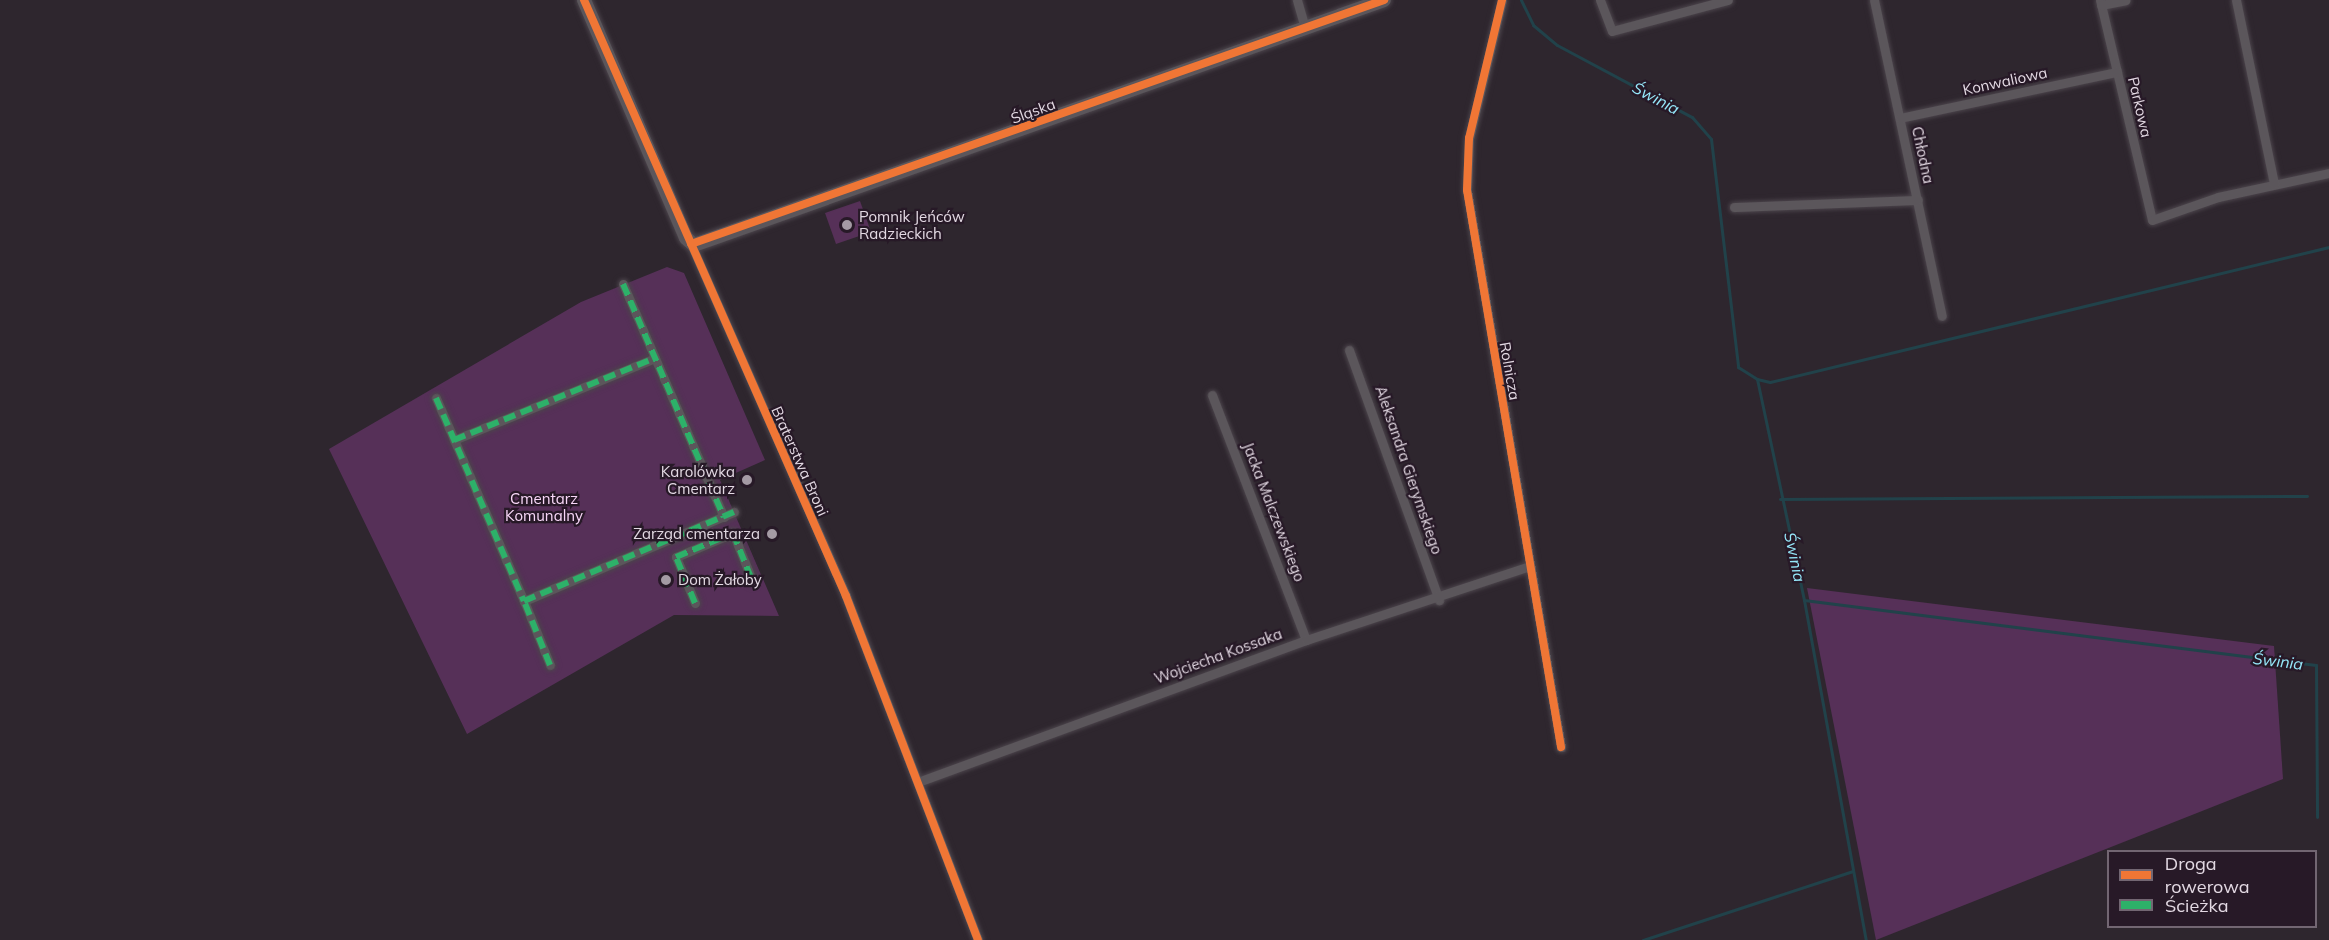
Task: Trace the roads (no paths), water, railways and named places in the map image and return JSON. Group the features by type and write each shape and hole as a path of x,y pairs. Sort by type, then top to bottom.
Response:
{"street":[{"name":"Braterstwa Broni","path":"584,0 846,596 978,940"},
{"path":"1297,0 1305,28"},
{"name":"Śląska","path":"691,244 1384,0"},
{"name":"Rolnicza","path":"1502,0 1469,138 1466,183 1561,747"},
{"path":"1600,0 1612,31 1728,0"},
{"name":"Chłodna","path":"1874,0 1942,316"},
{"path":"2100,2 2126,0"},
{"path":"2236,0 2274,184 2329,173"},
{"name":"Parkowa","path":"2100,2 2152,220 2274,184"},
{"name":"Konwaliowa","path":"1900,118 2117,72"},
{"path":"1734,207 1918,200"},
{"path":"623,284 728,515 752,580"},
{"name":"Aleksandra Gierymskiego","path":"1349,350 1439,600"},
{"path":"454,440 655,358"},
{"name":"Jacka Malczewskiego","path":"1212,395 1306,640"},
{"path":"436,398 550,664"},
{"path":"524,601 728,515"},
{"path":"676,557 733,533"},
{"path":"669,540 695,603"},
{"name":"Wojciecha Kossaka","path":"918,782 1306,640 1439,600 1530,567"}],"waterway":[{"name":"Świnia","path":"1521,0 1533,25 1557,45 1692,117 1711,139 1738,367 1757,379 1804,600 2316,665 2317,817"},
{"path":"1757,379 1770,382 2329,247"},
{"path":"1780,499 2307,496"},
{"path":"1804,600 1866,940"},
{"path":"1643,940 1853,871"}],"place":[{"name":"Pomnik Jeńców Radzieckich","path":"847,225"},
{"name":"Karolówka Cmentarz","path":"747,480"},
{"name":"Zarząd cmentarza","path":"772,534"},
{"name":"Dom Żałoby","path":"666,580"}],"park label":[{"name":"Cmentarz Komunalny","path":"544,506"}]}
